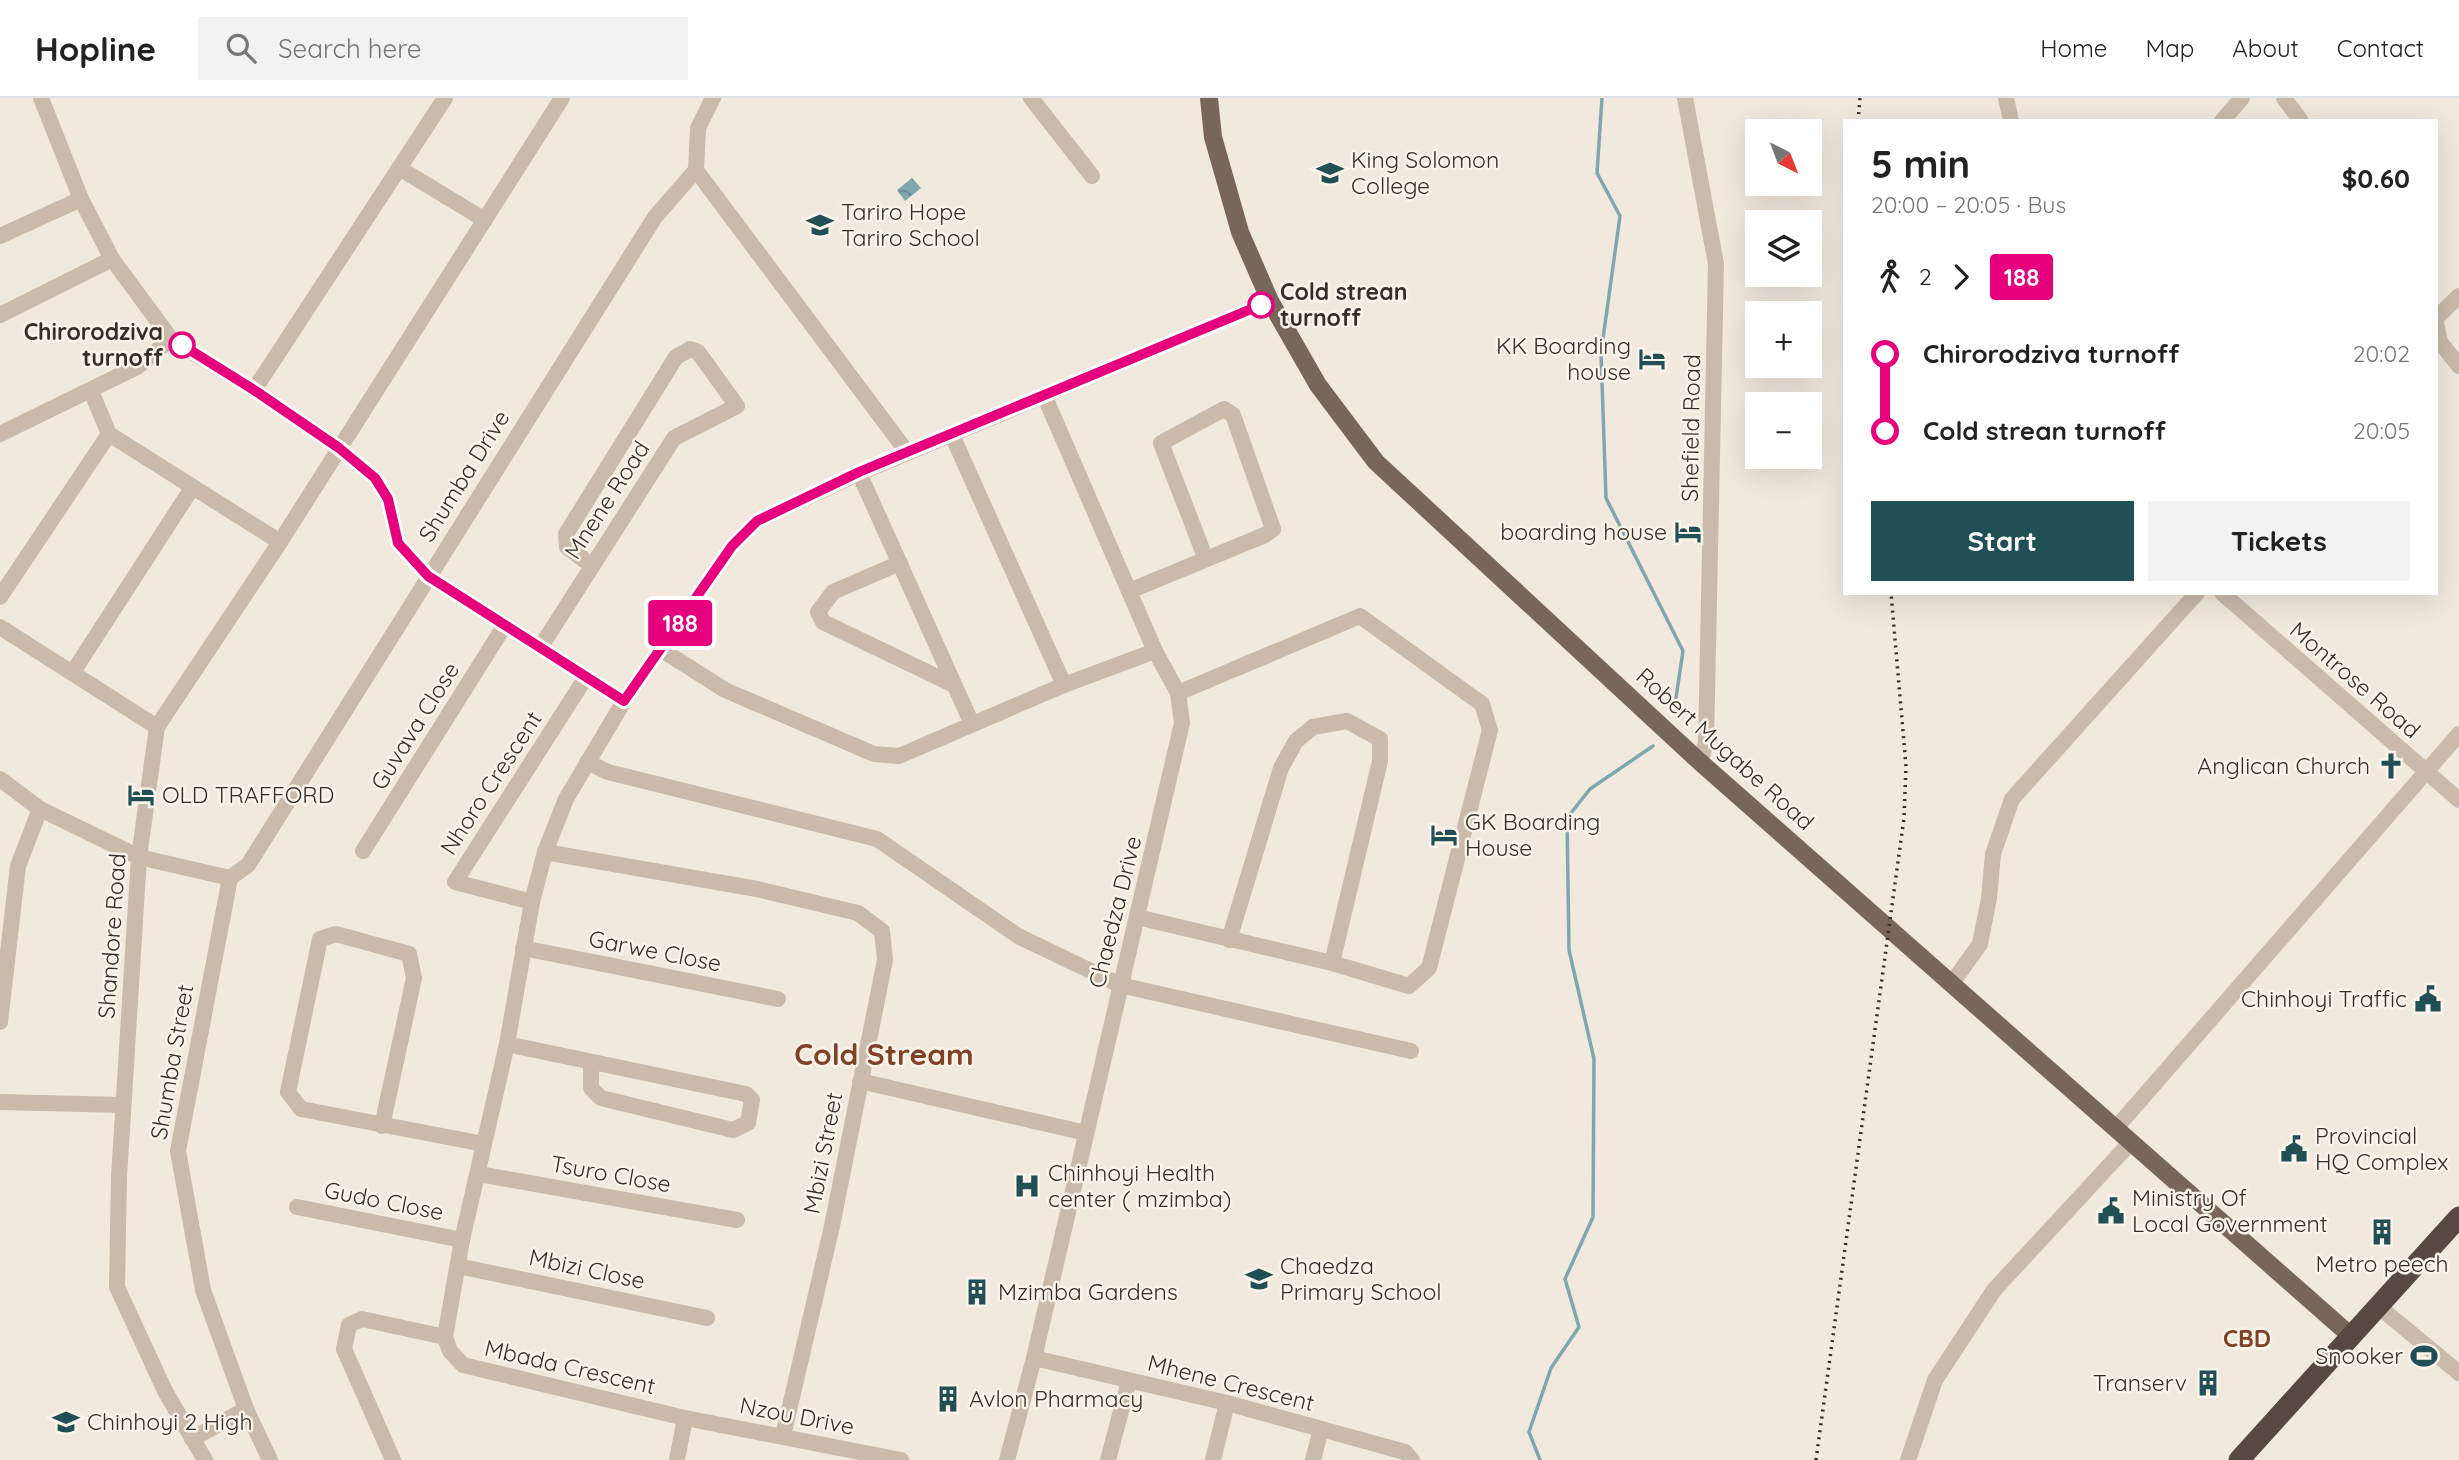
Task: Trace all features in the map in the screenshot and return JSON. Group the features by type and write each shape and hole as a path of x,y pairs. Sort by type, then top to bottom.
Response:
{"highway":[{"path":"2239,1460 2459,1217"}],"main road":[{"name":"Robert Mugabe Road","path":"1209,98 1213,137 1240,232 1270,301 1318,385 1376,462 1700,762 2351,1336"}],"street":[{"path":"41,98 81,199 112,259 171,339 254,390 339,448 375,478 388,499 398,543 428,576 624,701"},
{"path":"254,390 445,98"},
{"name":"Shandore Road","path":"205,1460 165,1391 117,1287 123,1105 139,857 158,727 280,542 562,98"},
{"path":"713,98 698,128 696,170 906,452"},
{"path":"1031,98 1092,176"},
{"name":"Shefield Road","path":"1685,98 1716,264 1706,743 1700,762"},
{"path":"2006,98 2011,119"},
{"path":"2224,119 2242,98"},
{"path":"2284,98 2300,119"},
{"path":"399,168 485,220"},
{"name":"Shumba Drive","path":"230,878 248,866 655,217 696,170"},
{"path":"0,236 81,199"},
{"path":"0,315 112,259"},
{"path":"2438,319 2459,296"},
{"path":"447,1344 462,1240 507,1044 532,902 545,852 566,799 624,701 732,546 757,521 859,472 1270,301"},
{"path":"2438,332 2440,342 2459,366"},
{"path":"0,434 137,367 171,339"},
{"name":"Mnene Road","path":"541,648 674,438 737,406 698,352 690,349 676,357 566,534 567,548 592,565"},
{"path":"91,391 109,434 280,542"},
{"name":"Chaedza Drive","path":"1007,1460 1034,1358 1182,723 1178,694 1155,651 1044,395"},
{"path":"1129,591 1205,557 1265,535 1273,529 1233,415 1224,409 1161,443 1205,557"},
{"path":"0,597 109,434"},
{"path":"952,435 1064,685"},
{"path":"859,472 972,724"},
{"path":"73,672 192,488"},
{"path":"900,563 833,592 818,612 823,622 954,685"},
{"path":"1952,983 1980,944 1989,898 1993,854 2012,799 2195,595"},
{"name":"Montrose Road","path":"2224,595 2459,800"},
{"path":"1137,916 1332,964 1409,986 1429,968 1490,730 1482,704 1360,616 1178,694"},
{"name":"Guvava Close","path":"363,851 505,625"},
{"path":"0,627 158,727"},
{"path":"662,650 725,690 874,754 900,756 1064,685 1155,651"},
{"name":"Nhoro Crescent","path":"532,902 454,882 586,677"},
{"path":"1229,940 1286,759 1296,741 1312,727 1347,721 1381,739 1380,761 1332,964"},
{"path":"2116,1128 2459,734"},
{"path":"587,762 608,772 877,839 1018,936 1120,985 1410,1051"},
{"path":"0,779 40,809 139,857 230,878"},
{"path":"0,1022 18,866 40,809"},
{"name":"Mbizi Street","path":"545,852 757,889 858,913 882,931 885,960 832,1226 783,1436"},
{"name":"Shumba Street","path":"230,878 178,1151 203,1290 246,1409 270,1460"},
{"path":"382,1126 414,978 409,954 336,934 320,939 288,1092 301,1109 382,1126 484,1144"},
{"name":"Garwe Close","path":"523,948 778,999"},
{"path":"507,1044 746,1094 752,1100 748,1123 733,1130 601,1098 591,1088 591,1062"},
{"path":"860,1082 1086,1133"},
{"path":"0,1102 123,1105"},
{"path":"1908,1460 1935,1380 1994,1290 2131,1142"},
{"name":"Tsuro Close","path":"478,1174 737,1220"},
{"name":"Gudo Close","path":"297,1207 462,1240"},
{"name":"Mbizi Close","path":"458,1266 707,1318"},
{"path":"2378,1306 2459,1373"},
{"name":"Mbada Crescent","path":"393,1460 344,1349 349,1325 362,1319 447,1344 463,1365 685,1418"},
{"name":"Mhene Crescent","path":"1034,1358 1227,1403 1405,1452 1412,1460"},
{"path":"1108,1460 1129,1381"},
{"path":"1213,1460 1227,1403"},
{"path":"192,1439 246,1409"},
{"path":"677,1460 685,1418"},
{"name":"Nzou Drive","path":"685,1418 901,1460"},
{"path":"1313,1460 1321,1429"}],"water":[{"path":"912,178 921,188 905,201 897,190"}],"waterway":[{"path":"1602,98 1597,173 1620,216 1601,353 1606,498 1683,651 1674,711"},
{"path":"1540,1460 1529,1432 1551,1368 1579,1327 1565,1279 1593,1217 1594,1059 1569,950 1567,818 1590,789 1653,746"}],"railway":[{"path":"1858,119 1860,98"},
{"path":"1816,1460 1904,818 1906,766 1891,595"}],"bus line":[{"name":"188","path":"182,345 339,448 375,478 388,499 398,543 428,576 624,701 732,546 757,521 859,472 952,435 1190,332 1261,305"}],"place":[{"name":"King Solomon College","path":"1330,173"},
{"name":"Tariro Hope Tariro School","path":"820,225"},
{"name":"Cold strean turnoff","path":"1261,305"},
{"name":"Chirorodziva turnoff","path":"182,345"},
{"name":"KK Boarding house","path":"1652,359"},
{"name":"boarding house","path":"1688,532"},
{"name":"Anglican Church","path":"2391,766"},
{"name":"OLD TRAFFORD","path":"141,795"},
{"name":"GK Boarding House","path":"1444,835"},
{"name":"Chinhoyi Traffic","path":"2428,999"},
{"name":"Provincial HQ Complex","path":"2294,1149"},
{"name":"Chinhoyi Health center ( mzimba)","path":"1027,1186"},
{"name":"Ministry Of Local Government","path":"2111,1211"},
{"name":"Metro peech","path":"2382,1232"},
{"name":"Chaedza Primary School","path":"1259,1279"},
{"name":"Mzimba Gardens","path":"977,1292"},
{"name":"Snooker","path":"2424,1356"},
{"name":"Transerv","path":"2208,1383"},
{"name":"Avlon Pharmacy","path":"948,1399"},
{"name":"Chinhoyi 2 High","path":"66,1422"}],"district":[{"name":"Cold Stream","path":"884,1055"},
{"name":"CBD","path":"2247,1339"}]}
